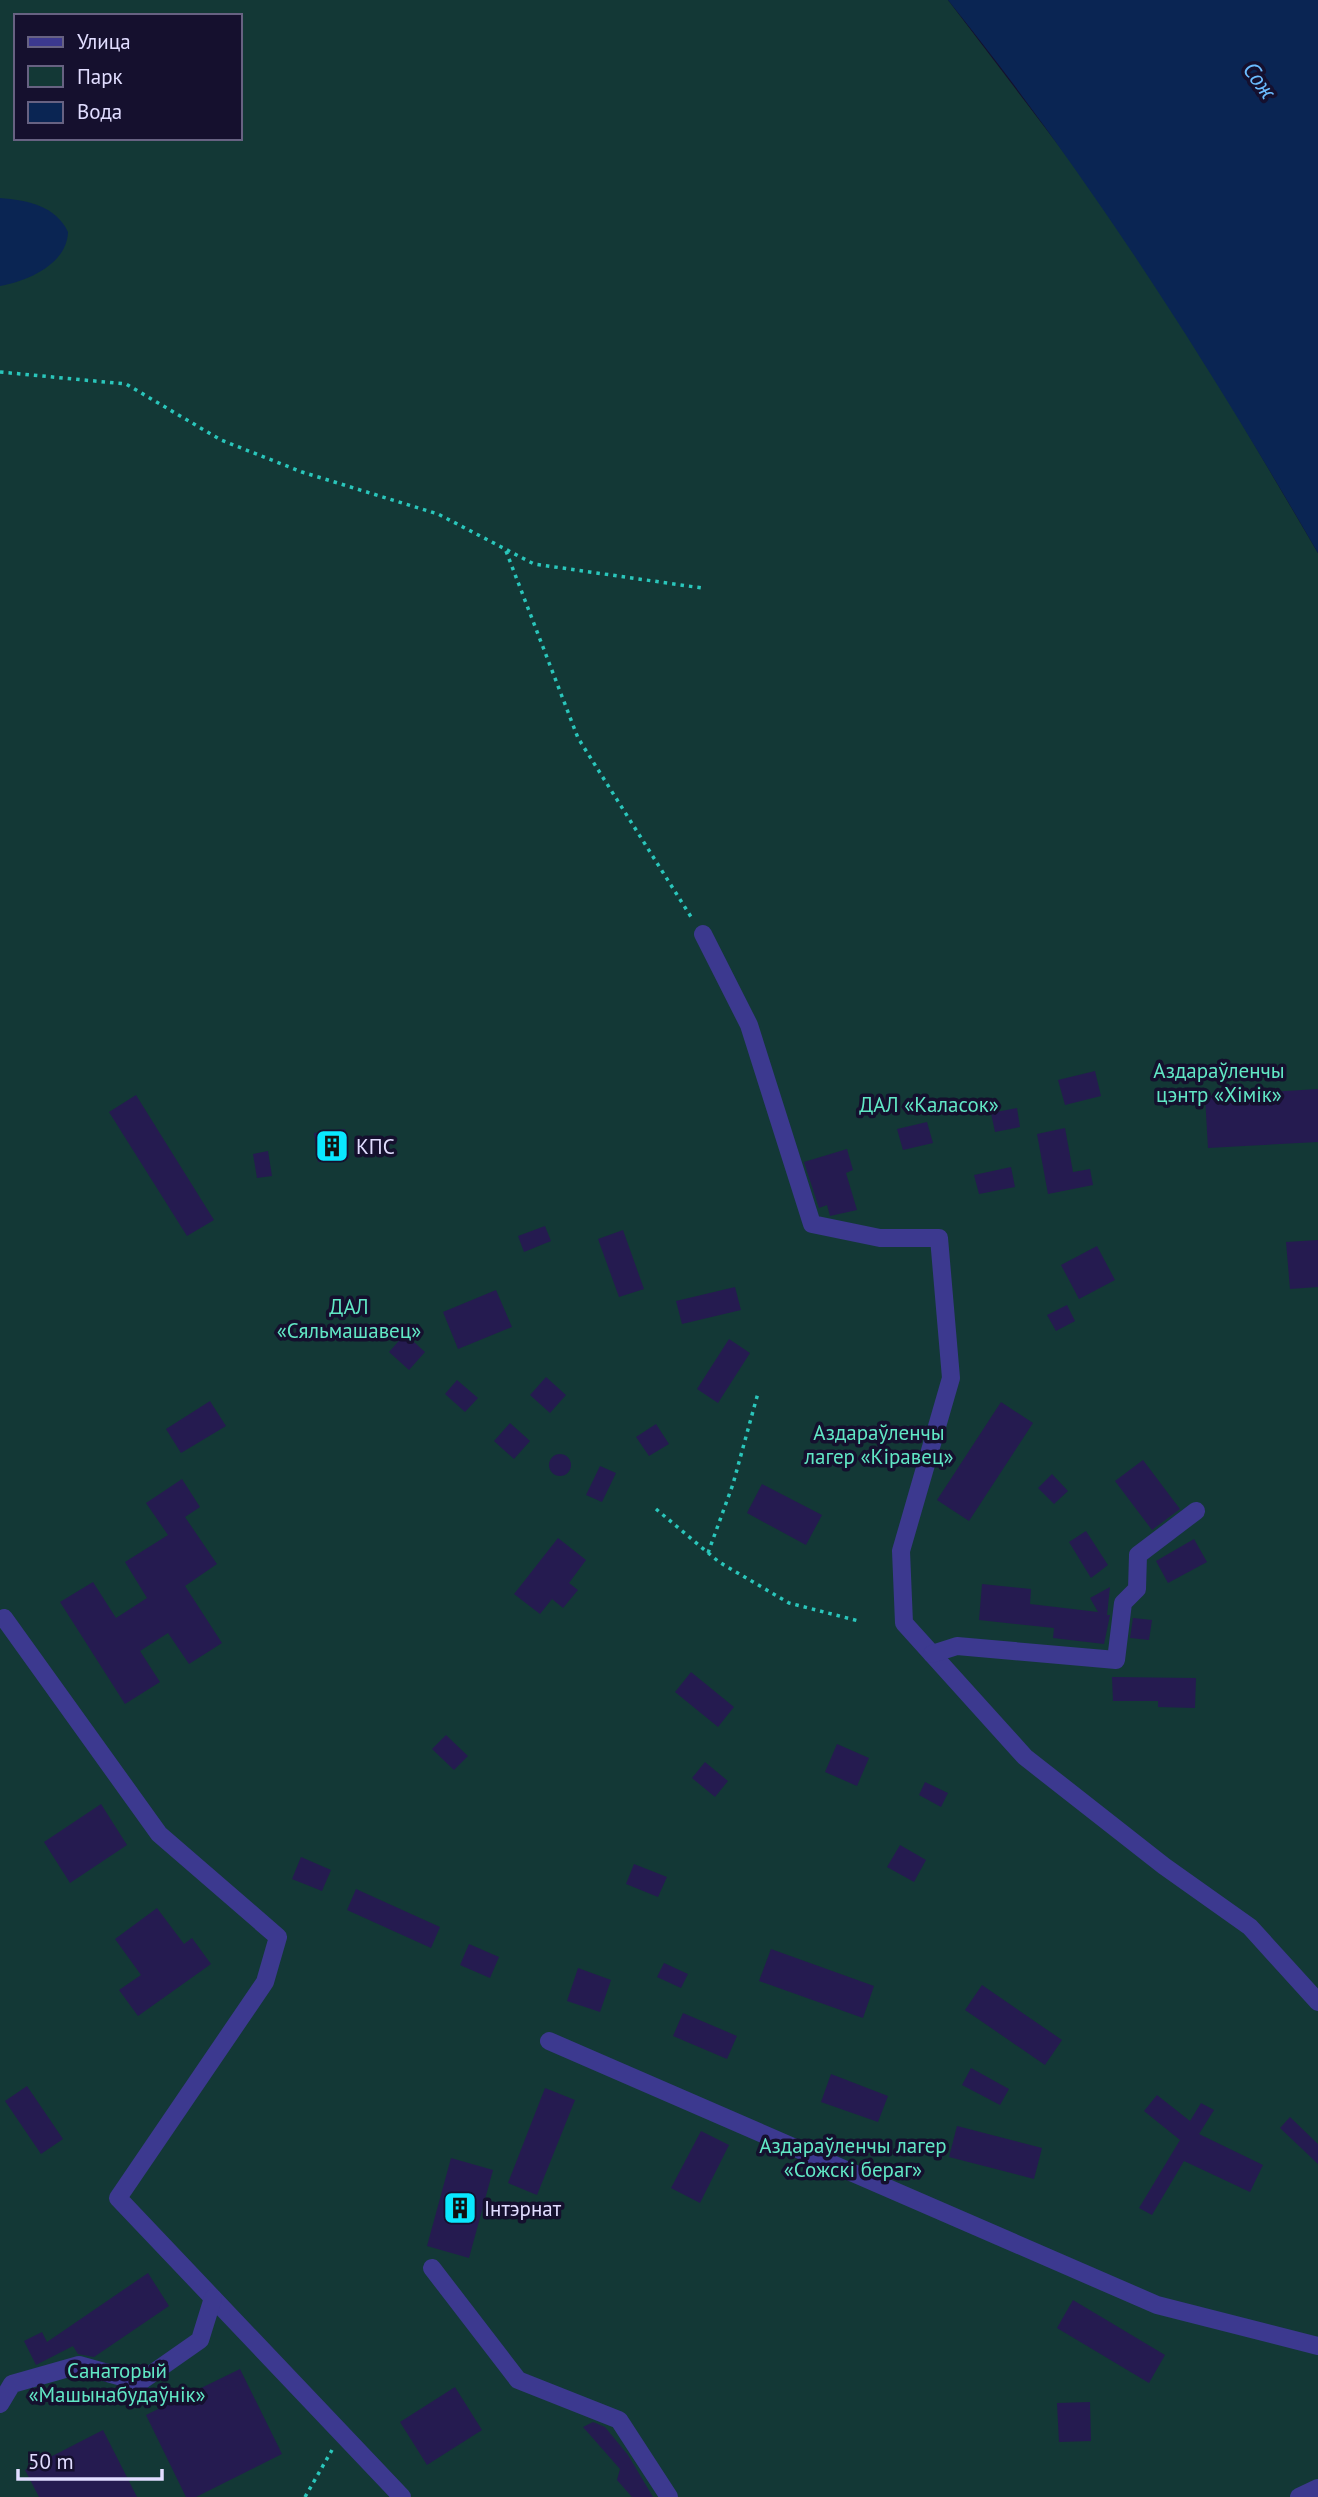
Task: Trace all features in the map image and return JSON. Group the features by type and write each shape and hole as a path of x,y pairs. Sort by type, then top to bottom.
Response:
{"street":[{"path":"703,934 749,1025 812,1224 880,1238 939,1238 951,1378 901,1551 904,1623 1024,1757 1164,1866 1250,1927 1318,2002"},
{"path":"932,1654 957,1646 1116,1660 1123,1603 1137,1588 1138,1555 1196,1511"},
{"path":"4,1618 159,1834 278,1937 265,1982 118,2199 402,2497"},
{"path":"549,2042 1157,2305 1318,2346"},
{"path":"432,2268 518,2380 619,2420 669,2497"},
{"path":"0,2404 12,2384 79,2365 139,2382 200,2340 213,2298"},
{"path":"1299,2497 1318,2488"}],"path":[{"path":"0,372 126,384 221,440 302,472 438,514 534,564 702,587"},
{"path":"506,549 578,738 675,898 703,934"},
{"path":"708,1553 733,1484 758,1393"},
{"path":"656,1509 708,1553 789,1604 859,1621"},
{"path":"305,2497 342,2433"}],"green space":[{"path":"0,0 948,0 1097,196 1198,349 1318,553 1318,2497 0,2497"}],"water":[{"name":"Сож","path":"948,0 1318,0 1318,553 1233,410 1143,269 1049,133"},
{"path":"0,198 20,200 48,210 63,223 68,232 61,253 53,262 34,275 0,286"}],"building":[{"path":"1095,1071 1101,1096 1065,1105 1058,1080"},
{"name":"Аздараўленчы цэнтр «Хімік»","path":"1318,1089 1318,1142 1208,1148 1205,1096"},
{"path":"136,1095 214,1220 187,1236 109,1112"},
{"path":"1017,1108 1020,1127 995,1132 991,1113"},
{"path":"927,1122 933,1143 903,1150 897,1129"},
{"path":"1065,1128 1073,1172 1090,1169 1093,1185 1048,1194 1037,1134"},
{"name":"КПС","path":"345,1129 349,1158 318,1162 314,1133"},
{"path":"847,1149 853,1170 846,1173 857,1210 830,1216 827,1205 819,1208 804,1162"},
{"path":"268,1151 272,1176 257,1178 253,1154"},
{"path":"1011,1167 1015,1187 979,1194 974,1175"},
{"path":"545,1226 551,1241 524,1252 518,1236"},
{"path":"623,1230 644,1289 619,1297 598,1239"},
{"path":"1318,1240 1318,1287 1290,1289 1286,1242"},
{"path":"1097,1246 1115,1280 1079,1299 1061,1265"},
{"path":"735,1287 741,1310 682,1324 676,1301"},
{"path":"496,1290 512,1327 458,1349 443,1312"},
{"path":"1067,1305 1075,1321 1056,1331 1047,1315"},
{"path":"405,1334 425,1352 409,1370 389,1352"},
{"path":"729,1339 750,1353 718,1403 697,1389"},
{"path":"546,1377 566,1395 550,1413 530,1395"},
{"path":"457,1380 478,1398 465,1412 445,1394"},
{"path":"210,1401 226,1426 181,1453 166,1429"},
{"path":"1001,1402 1033,1423 969,1521 937,1500"},
{"path":"510,1423 530,1441 514,1459 494,1441"},
{"path":"656,1424 669,1444 649,1456 636,1437"},
{"path":"560,1454 568,1457 571,1465 568,1473 560,1476 552,1473 549,1465 552,1457"},
{"path":"1143,1460 1180,1509 1152,1530 1115,1481"},
{"path":"600,1466 616,1473 602,1502 586,1495"},
{"path":"1052,1474 1068,1491 1054,1504 1038,1488"},
{"path":"182,1479 200,1507 185,1517 217,1564 185,1586 222,1643 189,1664 168,1633 140,1651 160,1682 125,1704 60,1602 93,1582 116,1618 147,1598 125,1562 168,1535 146,1503"},
{"path":"762,1484 822,1515 806,1545 747,1513"},
{"path":"1086,1531 1108,1565 1091,1578 1069,1542"},
{"path":"558,1538 586,1560 569,1583 578,1590 563,1608 552,1599 540,1614 514,1594"},
{"path":"1194,1539 1207,1562 1168,1583 1156,1561"},
{"path":"982,1584 1031,1589 1030,1604 1098,1612 1090,1598 1110,1587 1107,1615 1110,1615 1104,1644 1053,1638 1054,1628 979,1620"},
{"path":"1133,1618 1152,1620 1149,1640 1130,1638"},
{"path":"691,1672 734,1707 718,1727 675,1692"},
{"path":"1112,1677 1196,1678 1195,1708 1158,1707 1158,1701 1113,1701"},
{"path":"446,1735 468,1756 454,1770 432,1749"},
{"path":"837,1744 869,1758 857,1786 825,1772"},
{"path":"705,1762 728,1781 715,1797 692,1778"},
{"path":"925,1782 948,1793 941,1807 919,1795"},
{"path":"101,1804 127,1845 70,1883 44,1842"},
{"path":"900,1845 926,1860 914,1882 887,1867"},
{"path":"301,1857 331,1870 322,1891 292,1879"},
{"path":"634,1864 667,1877 658,1897 626,1884"},
{"path":"356,1889 440,1927 431,1948 347,1910"},
{"path":"157,1908 184,1944 192,1938 211,1964 138,2016 119,1990 141,1975 115,1939"},
{"path":"469,1944 499,1957 490,1978 460,1965"},
{"path":"771,1949 874,1986 863,2018 759,1981"},
{"path":"664,1963 688,1974 681,1988 657,1977"},
{"path":"578,1968 611,1980 600,2012 567,2001"},
{"path":"982,1985 1062,2040 1045,2065 965,2010"},
{"path":"683,2013 737,2036 727,2059 673,2036"},
{"path":"971,2068 1009,2089 1000,2105 962,2085"},
{"path":"831,2074 888,2096 878,2122 821,2102"},
{"path":"27,2086 63,2139 41,2154 5,2101"},
{"path":"545,2088 575,2100 537,2195 508,2183"},
{"path":"1157,2095 1190,2121 1201,2103 1214,2110 1199,2134 1263,2165 1250,2192 1184,2161 1152,2215 1139,2208 1180,2140 1144,2111"},
{"path":"1290,2117 1318,2144 1318,2164 1280,2128"},
{"path":"957,2126 1042,2148 1034,2179 949,2157"},
{"path":"701,2131 729,2145 700,2203 671,2188"},
{"name":"Інтэрнат","path":"451,2158 493,2170 469,2258 427,2246"},
{"path":"148,2273 169,2306 94,2357 78,2354 73,2346 36,2365 24,2341 42,2332 47,2342"},
{"path":"1073,2300 1165,2355 1149,2383 1057,2328"},
{"path":"240,2369 282,2454 196,2497 186,2497 146,2415"},
{"path":"455,2387 482,2430 427,2465 400,2422"},
{"path":"1090,2402 1091,2441 1059,2442 1057,2403"},
{"path":"593,2422 605,2427 628,2455 653,2497 632,2497 617,2480 620,2469 583,2427"},
{"path":"103,2430 137,2497 39,2497 25,2470"}],"place":[{"name":"КПС","path":"332,1146"},
{"name":"Інтэрнат","path":"460,2208"}],"park label":[{"name":"ДАЛ «Каласок»","path":"929,1104"},
{"name":"ДАЛ «Сяльмашавец»","path":"349,1318"},
{"name":"Аздараўленчы лагер «Кіравец»","path":"879,1444"},
{"name":"Аздараўленчы лагер «Сожскі бераг»","path":"853,2157"},
{"name":"Санаторый «Машынабудаўнік»","path":"117,2382"}]}
